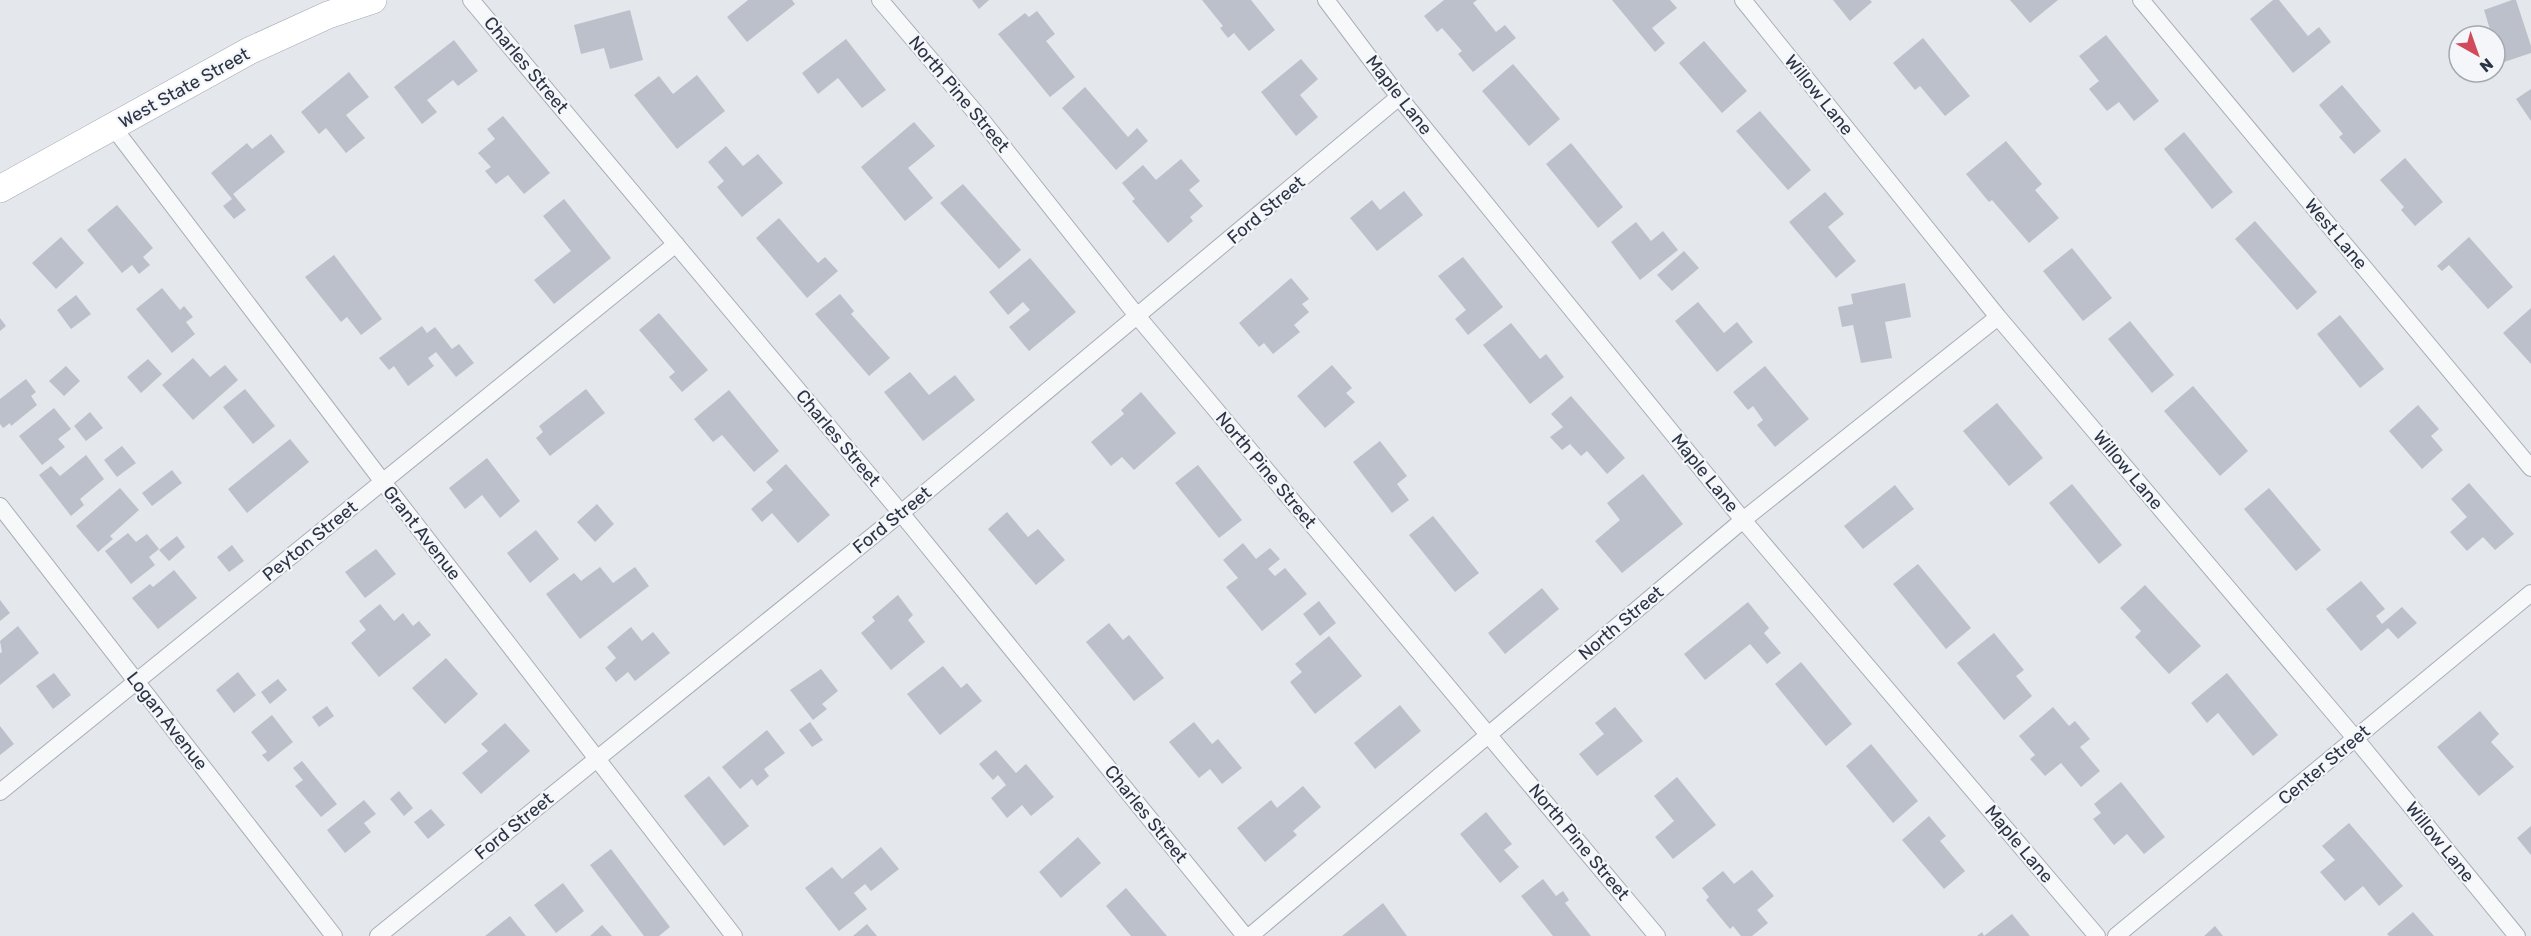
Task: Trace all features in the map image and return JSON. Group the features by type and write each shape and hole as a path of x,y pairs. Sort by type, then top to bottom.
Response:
{"main road":[{"name":"West State Street","path":"0,189 249,51 328,15 373,0"}],"street":[{"name":"Charles Street","path":"471,0 901,513 1247,936"},
{"name":"North Pine Street","path":"880,0 981,119 1138,317 1658,936"},
{"name":"Maple Lane","path":"1326,0 1400,97 1743,520 2097,936"},
{"name":"Willow Lane","path":"1743,0 1998,317 2355,738 2517,936"},
{"name":"West Lane","path":"2141,0 2531,468"},
{"name":"Ford Street","path":"378,936 901,513 1400,97"},
{"name":"Grant Avenue","path":"113,127 383,482 734,936"},
{"name":"Peyton Street","path":"0,792 676,244"},
{"name":"North Street","path":"1247,936 1743,520 1998,317"},
{"name":"Logan Avenue","path":"0,506 334,936"},
{"name":"Center Street","path":"2116,936 2531,593"}],"building":[{"path":"748,0 792,0 795,4 747,42 727,17"},
{"path":"972,0 989,0 979,9"},
{"path":"1202,0 1251,0 1275,30 1249,51 1234,33 1228,38 1220,28 1223,26"},
{"path":"1444,0 1477,0 1473,3 1496,32 1505,25 1516,38 1473,72 1458,54 1462,51 1442,28 1437,32 1424,16"},
{"path":"1612,0 1670,0 1677,8 1652,28 1665,43 1655,52"},
{"path":"1833,0 1870,0 1872,2 1850,21"},
{"path":"2010,0 2058,0 2030,23"},
{"path":"2273,0 2279,0 2308,36 2319,27 2331,42 2293,73 2250,19"},
{"path":"2516,0 2531,46 2531,53 2507,61 2507,24 2488,24 2484,10"},
{"path":"630,10 643,60 610,69 604,48 581,54 574,25"},
{"path":"1037,11 1055,34 1046,41 1075,77 1050,97 998,34 1025,13 1029,17"},
{"path":"2106,35 2159,101 2134,121 2119,102 2107,111 2089,89 2099,81 2079,56"},
{"path":"1923,38 1970,96 1945,116 1920,86 1915,90 1893,63"},
{"path":"846,39 886,90 862,108 838,78 818,94 802,73"},
{"path":"454,40 478,71 458,86 453,80 427,100 437,112 422,124 394,87"},
{"path":"1704,41 1747,91 1722,113 1679,63"},
{"path":"1301,59 1318,79 1300,95 1318,117 1296,136 1261,92"},
{"path":"1513,64 1560,119 1529,146 1482,91"},
{"path":"349,72 369,97 346,115 365,138 346,153 326,128 319,134 301,112"},
{"path":"697,75 725,111 677,149 634,95 659,76 673,94"},
{"path":"2342,85 2381,131 2354,154 2339,137 2343,134 2319,105"},
{"path":"1085,87 1128,137 1137,128 1148,141 1116,170 1062,108"},
{"path":"2531,89 2531,121 2516,99"},
{"path":"1760,111 1811,170 1788,190 1736,131"},
{"path":"503,116 550,173 524,194 508,175 496,184 485,171 491,167 478,153 495,139 487,129"},
{"path":"914,122 935,146 908,168 933,198 905,221 861,167"},
{"path":"2184,132 2233,192 2212,209 2164,149"},
{"path":"271,134 285,152 233,194 246,210 234,219 223,206 232,199 211,173 247,143 252,149"},
{"path":"2006,141 2042,184 2035,190 2059,218 2029,243 1992,200 1989,202 1966,174"},
{"path":"1571,143 1623,207 1598,228 1546,164"},
{"path":"726,146 743,166 758,154 783,183 742,217 717,187 724,181 708,162"},
{"path":"2405,158 2443,202 2415,226 2401,210 2404,207 2380,180"},
{"path":"1181,159 1200,181 1189,190 1203,206 1190,217 1193,221 1168,243 1132,201 1135,199 1122,183 1143,165 1156,180"},
{"path":"963,184 1021,250 999,269 940,203"},
{"path":"1404,191 1423,215 1377,251 1350,218 1372,200 1380,210"},
{"path":"1825,192 1844,214 1828,227 1856,261 1836,278 1789,222"},
{"path":"564,199 611,258 554,304 534,280 571,251 543,216"},
{"path":"117,205 153,248 143,257 150,265 139,274 132,265 122,273 87,230"},
{"path":"779,218 818,263 825,257 838,271 807,298 756,238"},
{"path":"2255,221 2317,292 2297,310 2235,239"},
{"path":"1636,222 1651,241 1663,231 1678,250 1640,280 1611,242"},
{"path":"61,237 84,263 56,289 32,263"},
{"path":"2469,237 2513,287 2488,309 2449,265 2442,271 2437,266"},
{"path":"2072,248 2112,298 2083,321 2043,271"},
{"path":"1684,251 1699,268 1672,291 1657,275"},
{"path":"334,255 382,319 361,335 347,317 341,322 305,277"},
{"path":"1463,257 1503,307 1468,335 1455,319 1466,310 1438,276"},
{"path":"1030,258 1076,312 1029,351 1009,327 1030,310 1023,302 1008,315 989,292"},
{"path":"1291,278 1309,299 1302,304 1309,312 1294,325 1300,332 1273,354 1264,343 1259,347 1239,323"},
{"path":"1905,283 1911,317 1885,322 1892,358 1861,363 1853,325 1842,327 1838,307 1853,304 1851,294"},
{"path":"162,288 180,310 184,306 193,317 186,322 195,334 172,353 136,309"},
{"path":"840,294 854,311 851,314 890,358 869,376 815,314"},
{"path":"76,295 91,314 71,329 57,310"},
{"path":"1698,302 1724,333 1737,322 1753,342 1717,372 1675,321"},
{"path":"2531,308 2531,364 2503,333"},
{"path":"659,313 708,370 682,392 669,377 675,372 639,330"},
{"path":"2340,315 2384,369 2360,388 2317,334"},
{"path":"0,318 6,326 0,331"},
{"path":"2130,321 2174,375 2152,393 2108,339"},
{"path":"1511,323 1540,359 1546,354 1564,377 1530,404 1483,345"},
{"path":"422,326 427,333 435,327 452,349 459,344 474,363 456,377 436,352 428,358 434,366 408,386 394,366 389,370 379,358"},
{"path":"193,358 210,377 225,365 238,380 193,420 162,385"},
{"path":"148,359 162,374 141,393 127,377"},
{"path":"1332,365 1352,388 1346,393 1355,402 1325,428 1297,396"},
{"path":"66,366 80,381 64,396 49,381"},
{"path":"1765,366 1809,419 1775,447 1757,425 1763,420 1753,406 1748,410 1733,392"},
{"path":"910,372 929,395 955,375 975,400 923,441 884,392"},
{"path":"26,379 36,392 31,396 37,405 11,426 10,423 3,428 0,424 0,399"},
{"path":"2193,386 2248,451 2220,476 2164,411"},
{"path":"245,389 275,426 253,444 223,407"},
{"path":"586,389 605,413 550,456 536,438 543,432 539,426"},
{"path":"729,390 779,451 754,472 722,435 713,442 694,419"},
{"path":"1141,392 1176,433 1134,470 1122,457 1111,466 1091,442 1124,414 1121,410"},
{"path":"1571,396 1625,458 1607,474 1587,451 1581,456 1570,444 1562,450 1550,437 1563,427 1551,414"},
{"path":"1997,403 2043,458 2009,486 1963,431"},
{"path":"2418,405 2439,429 2431,436 2443,450 2422,469 2389,431"},
{"path":"54,408 71,429 58,439 65,447 42,465 19,436"},
{"path":"90,412 103,428 86,441 74,426"},
{"path":"290,439 309,462 247,513 228,489"},
{"path":"1380,441 1407,476 1397,484 1409,500 1392,513 1353,462"},
{"path":"122,446 136,463 117,477 104,460"},
{"path":"86,455 104,479 80,499 84,505 71,516 39,475 51,466 60,476"},
{"path":"487,458 520,501 500,518 482,495 465,509 449,488"},
{"path":"786,464 830,515 798,543 772,513 762,522 751,509 773,490 766,482"},
{"path":"1198,465 1242,520 1219,538 1175,483"},
{"path":"172,470 182,483 152,506 142,493"},
{"path":"1643,474 1683,524 1622,573 1595,541 1620,520 1607,503"},
{"path":"2469,483 2514,534 2495,550 2483,537 2467,551 2450,532 2467,517 2451,499"},
{"path":"2072,484 2122,545 2099,564 2049,503"},
{"path":"1895,485 1914,509 1863,549 1844,526"},
{"path":"120,488 139,510 110,536 113,539 98,552 76,526"},
{"path":"2269,488 2321,550 2296,571 2244,509"},
{"path":"597,504 614,524 595,542 577,522"},
{"path":"1007,512 1028,537 1038,529 1065,560 1036,585 988,529"},
{"path":"1433,516 1479,573 1455,592 1409,535"},
{"path":"536,530 559,559 530,583 507,553"},
{"path":"128,533 136,542 147,534 159,549 149,557 155,565 131,584 105,551"},
{"path":"177,536 185,547 169,561 159,550"},
{"path":"1243,543 1256,559 1270,548 1280,559 1268,569 1275,576 1285,568 1307,594 1262,631 1226,587 1238,578 1223,560"},
{"path":"232,545 244,561 229,572 217,557"},
{"path":"376,549 396,574 365,598 345,572"},
{"path":"1918,564 1971,628 1946,649 1893,584"},
{"path":"600,567 613,583 635,567 649,586 580,639 546,594 574,573 581,581"},
{"path":"174,570 197,598 158,629 132,598 150,584 153,587"},
{"path":"2361,581 2385,609 2376,616 2382,624 2402,607 2417,623 2398,639 2388,628 2361,651 2326,609"},
{"path":"2145,585 2201,646 2169,674 2135,637 2141,631 2120,608"},
{"path":"1542,588 1559,609 1505,654 1488,633"},
{"path":"898,595 913,615 908,620 925,642 891,670 861,633 875,621 872,617"},
{"path":"0,600 10,613 0,621"},
{"path":"1319,601 1336,623 1320,636 1303,614"},
{"path":"1748,602 1769,628 1764,633 1781,653 1767,664 1750,644 1705,680 1684,654"},
{"path":"380,604 394,621 403,613 413,626 419,621 431,635 379,677 351,643 366,630 359,621"},
{"path":"1109,623 1123,640 1129,635 1164,678 1134,701 1086,642"},
{"path":"18,626 39,653 0,685 0,653 2,652 0,641"},
{"path":"631,627 642,641 653,632 670,653 635,681 628,672 616,682 605,668 616,658 607,647"},
{"path":"1994,633 2024,670 2016,676 2032,696 2004,720 1957,663"},
{"path":"1329,636 1362,676 1315,714 1290,682 1302,672 1295,664"},
{"path":"446,658 478,694 445,724 412,688"},
{"path":"1801,662 1852,724 1826,746 1775,684"},
{"path":"943,666 961,688 967,683 982,701 940,735 907,694"},
{"path":"821,669 838,691 822,704 827,709 813,720 790,690"},
{"path":"238,672 256,695 234,713 216,690"},
{"path":"54,673 71,695 53,709 36,686"},
{"path":"2227,673 2278,735 2253,756 2218,713 2207,723 2191,703"},
{"path":"278,679 287,690 270,704 261,692"},
{"path":"1400,705 1421,731 1375,769 1354,743"},
{"path":"327,706 334,716 319,727 312,717"},
{"path":"1615,707 1643,741 1597,776 1579,754 1604,734 1595,723"},
{"path":"2053,707 2069,726 2075,721 2090,739 2080,747 2100,771 2081,787 2061,763 2045,776 2030,759 2035,755 2019,736"},
{"path":"2480,711 2499,734 2491,742 2514,767 2479,796 2437,747"},
{"path":"272,715 293,742 268,762 262,755 267,752 251,732"},
{"path":"810,722 823,740 812,747 799,730"},
{"path":"1194,722 1212,744 1218,739 1242,768 1222,784 1210,769 1199,778 1169,742"},
{"path":"505,723 530,751 481,794 462,773 488,751 481,744"},
{"path":"0,726 14,744 0,755"},
{"path":"767,730 785,753 764,769 769,776 757,786 752,779 740,789 722,767"},
{"path":"1871,744 1918,801 1893,823 1846,766"},
{"path":"996,750 1016,773 1026,764 1054,797 1031,816 1022,805 1007,818 991,798 1006,785 998,775 993,780 979,764"},
{"path":"302,761 337,804 321,817 295,786 303,780 293,768"},
{"path":"709,776 749,826 724,846 684,796"},
{"path":"1677,777 1716,825 1673,859 1655,837 1674,821 1654,796"},
{"path":"2121,782 2165,837 2144,854 2127,834 2114,845 2093,819 2101,813 2094,804"},
{"path":"1303,786 1321,807 1293,831 1297,835 1265,862 1237,828 1271,800 1277,808"},
{"path":"399,791 413,808 404,816 390,799"},
{"path":"364,800 376,814 364,823 371,832 345,853 327,830"},
{"path":"431,809 445,825 428,839 414,822"},
{"path":"1486,812 1512,844 1504,850 1519,867 1500,883 1460,834"},
{"path":"1929,816 1946,836 1940,841 1965,871 1944,889 1902,840"},
{"path":"2349,823 2403,886 2379,906 2363,886 2345,901 2320,872 2335,860 2322,846"},
{"path":"2531,826 2531,855 2517,838"},
{"path":"1078,837 1101,863 1061,898 1039,872"},
{"path":"881,847 899,869 871,891 865,884 854,893 867,909 839,931 805,888 832,867 842,879"},
{"path":"611,849 670,927 659,936 644,936 590,865"},
{"path":"1752,870 1774,896 1757,910 1768,923 1752,936 1741,936 1733,926 1730,929 1706,900 1709,897 1702,888 1723,871 1734,884"},
{"path":"1543,879 1556,896 1563,891 1569,900 1565,903 1591,936 1553,936 1521,896"},
{"path":"563,883 584,911 556,933 534,905"},
{"path":"1126,888 1167,936 1131,936 1106,906"},
{"path":"1383,903 1407,936 1342,936"},
{"path":"2413,912 2434,936 2389,936 2387,934"},
{"path":"2012,914 2030,936 1984,936"},
{"path":"510,916 526,936 485,936"},
{"path":"867,924 877,936 853,936"},
{"path":"602,925 612,936 590,936"},
{"path":"2215,926 2223,936 2204,936"}]}
